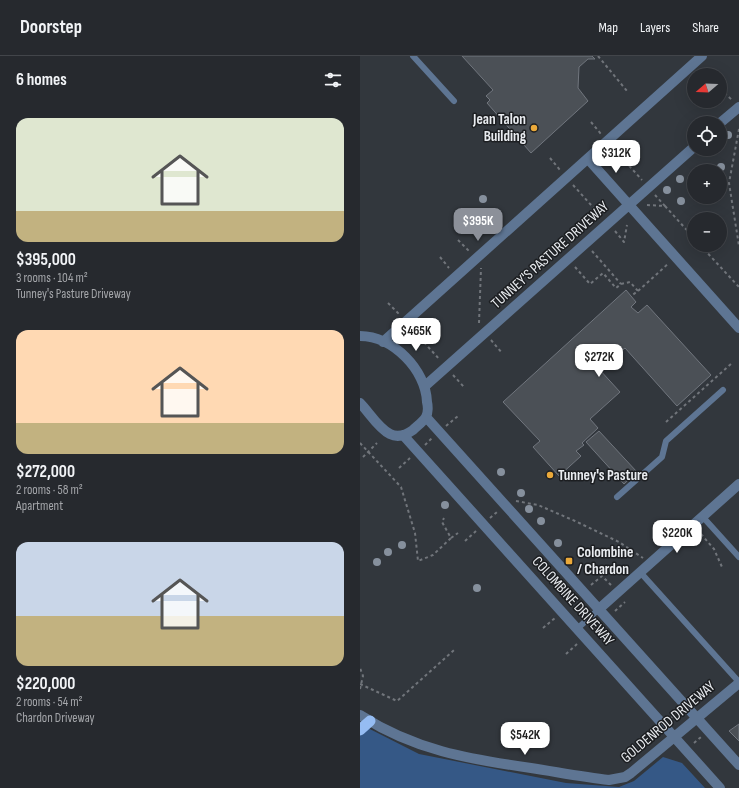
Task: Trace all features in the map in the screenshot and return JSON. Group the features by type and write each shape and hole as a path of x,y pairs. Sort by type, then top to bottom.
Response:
{"highway":[{"path":"360,730 370,721"}],"street":[{"path":"383,342 702,56"},
{"path":"726,116 735,103"},
{"name":"TUNNEY'S PASTURE DRIVEWAY","path":"425,386 687,153"},
{"path":"588,159 739,328"},
{"path":"360,336 383,342 397,350 408,360 425,386 428,407 426,417 411,431 397,436 385,430 360,403"},
{"name":"COLOMBINE DRIVEWAY","path":"426,417 739,765"},
{"name":"COLOMBINE DRIVEWAY","path":"403,435 578,628 720,788"},
{"path":"599,609 739,484"},
{"name":"GOLDENROD DRIVEWAY","path":"360,715 402,738 448,754 609,780 624,777 631,773 675,738 739,682"}],"lane":[{"path":"413,56 454,101"},
{"path":"617,497 662,457 666,441 723,390"},
{"path":"702,516 739,557"},
{"path":"640,572 739,682"},
{"path":"578,628 599,609"}],"path":[{"path":"598,56 627,91"},
{"path":"727,96 735,103"},
{"path":"591,122 602,135"},
{"path":"739,129 729,183 739,246"},
{"path":"613,147 642,180"},
{"path":"550,158 561,172"},
{"path":"571,183 601,216"},
{"path":"653,192 687,230"},
{"path":"647,205 665,206"},
{"path":"615,231 624,242 627,225"},
{"path":"458,240 469,251"},
{"path":"592,251 621,284"},
{"path":"706,252 739,287"},
{"path":"440,257 456,276"},
{"path":"631,296 676,257"},
{"path":"580,261 574,267 590,284 603,273 616,288 621,284 630,282 638,291"},
{"path":"479,323 481,265"},
{"path":"388,303 399,315"},
{"path":"411,328 442,362"},
{"path":"491,340 502,353"},
{"path":"666,422 731,364"},
{"path":"454,374 464,387"},
{"path":"446,426 458,416"},
{"path":"424,446 433,437"},
{"path":"360,442 400,486 415,533 418,561 433,555 458,533"},
{"path":"363,457 377,443"},
{"path":"399,468 412,457"},
{"path":"511,500 538,505 576,521 632,549 646,560"},
{"path":"489,519 499,510"},
{"path":"444,518 442,522 451,538"},
{"path":"465,541 478,529"},
{"path":"701,534 714,550 722,566"},
{"path":"589,588 602,576 613,588"},
{"path":"615,611 625,602"},
{"path":"543,628 556,617"},
{"path":"592,631 600,624"},
{"path":"566,654 579,642"},
{"path":"361,685 396,701 454,650"},
{"path":"360,668 363,676 360,689"},
{"path":"669,720 679,711"},
{"path":"693,744 702,736"}],"shaded area":[{"path":"360,724 419,754 566,783 619,787 634,781 663,757 682,763 705,788 360,788"}],"building":[{"name":"Jean Talon Building","path":"462,56 592,56 595,59 588,59 579,67 578,88 588,101 531,153 487,103 490,100 486,96 493,90"},
{"path":"626,290 636,302 631,307 638,313 647,305 711,375 677,406 625,348 599,369 620,392 590,419 598,428 582,443 584,445 576,451 581,456 559,476 533,447 540,441 503,402"},
{"path":"599,431 637,472 624,484 586,442"},
{"path":"739,724 739,741 729,731"}],"place":[{"name":"Jean Talon Building","path":"534,128"},
{"name":"Tunney's Pasture","path":"550,475"},
{"name":"Colombine / Chardon","path":"569,561"}]}
